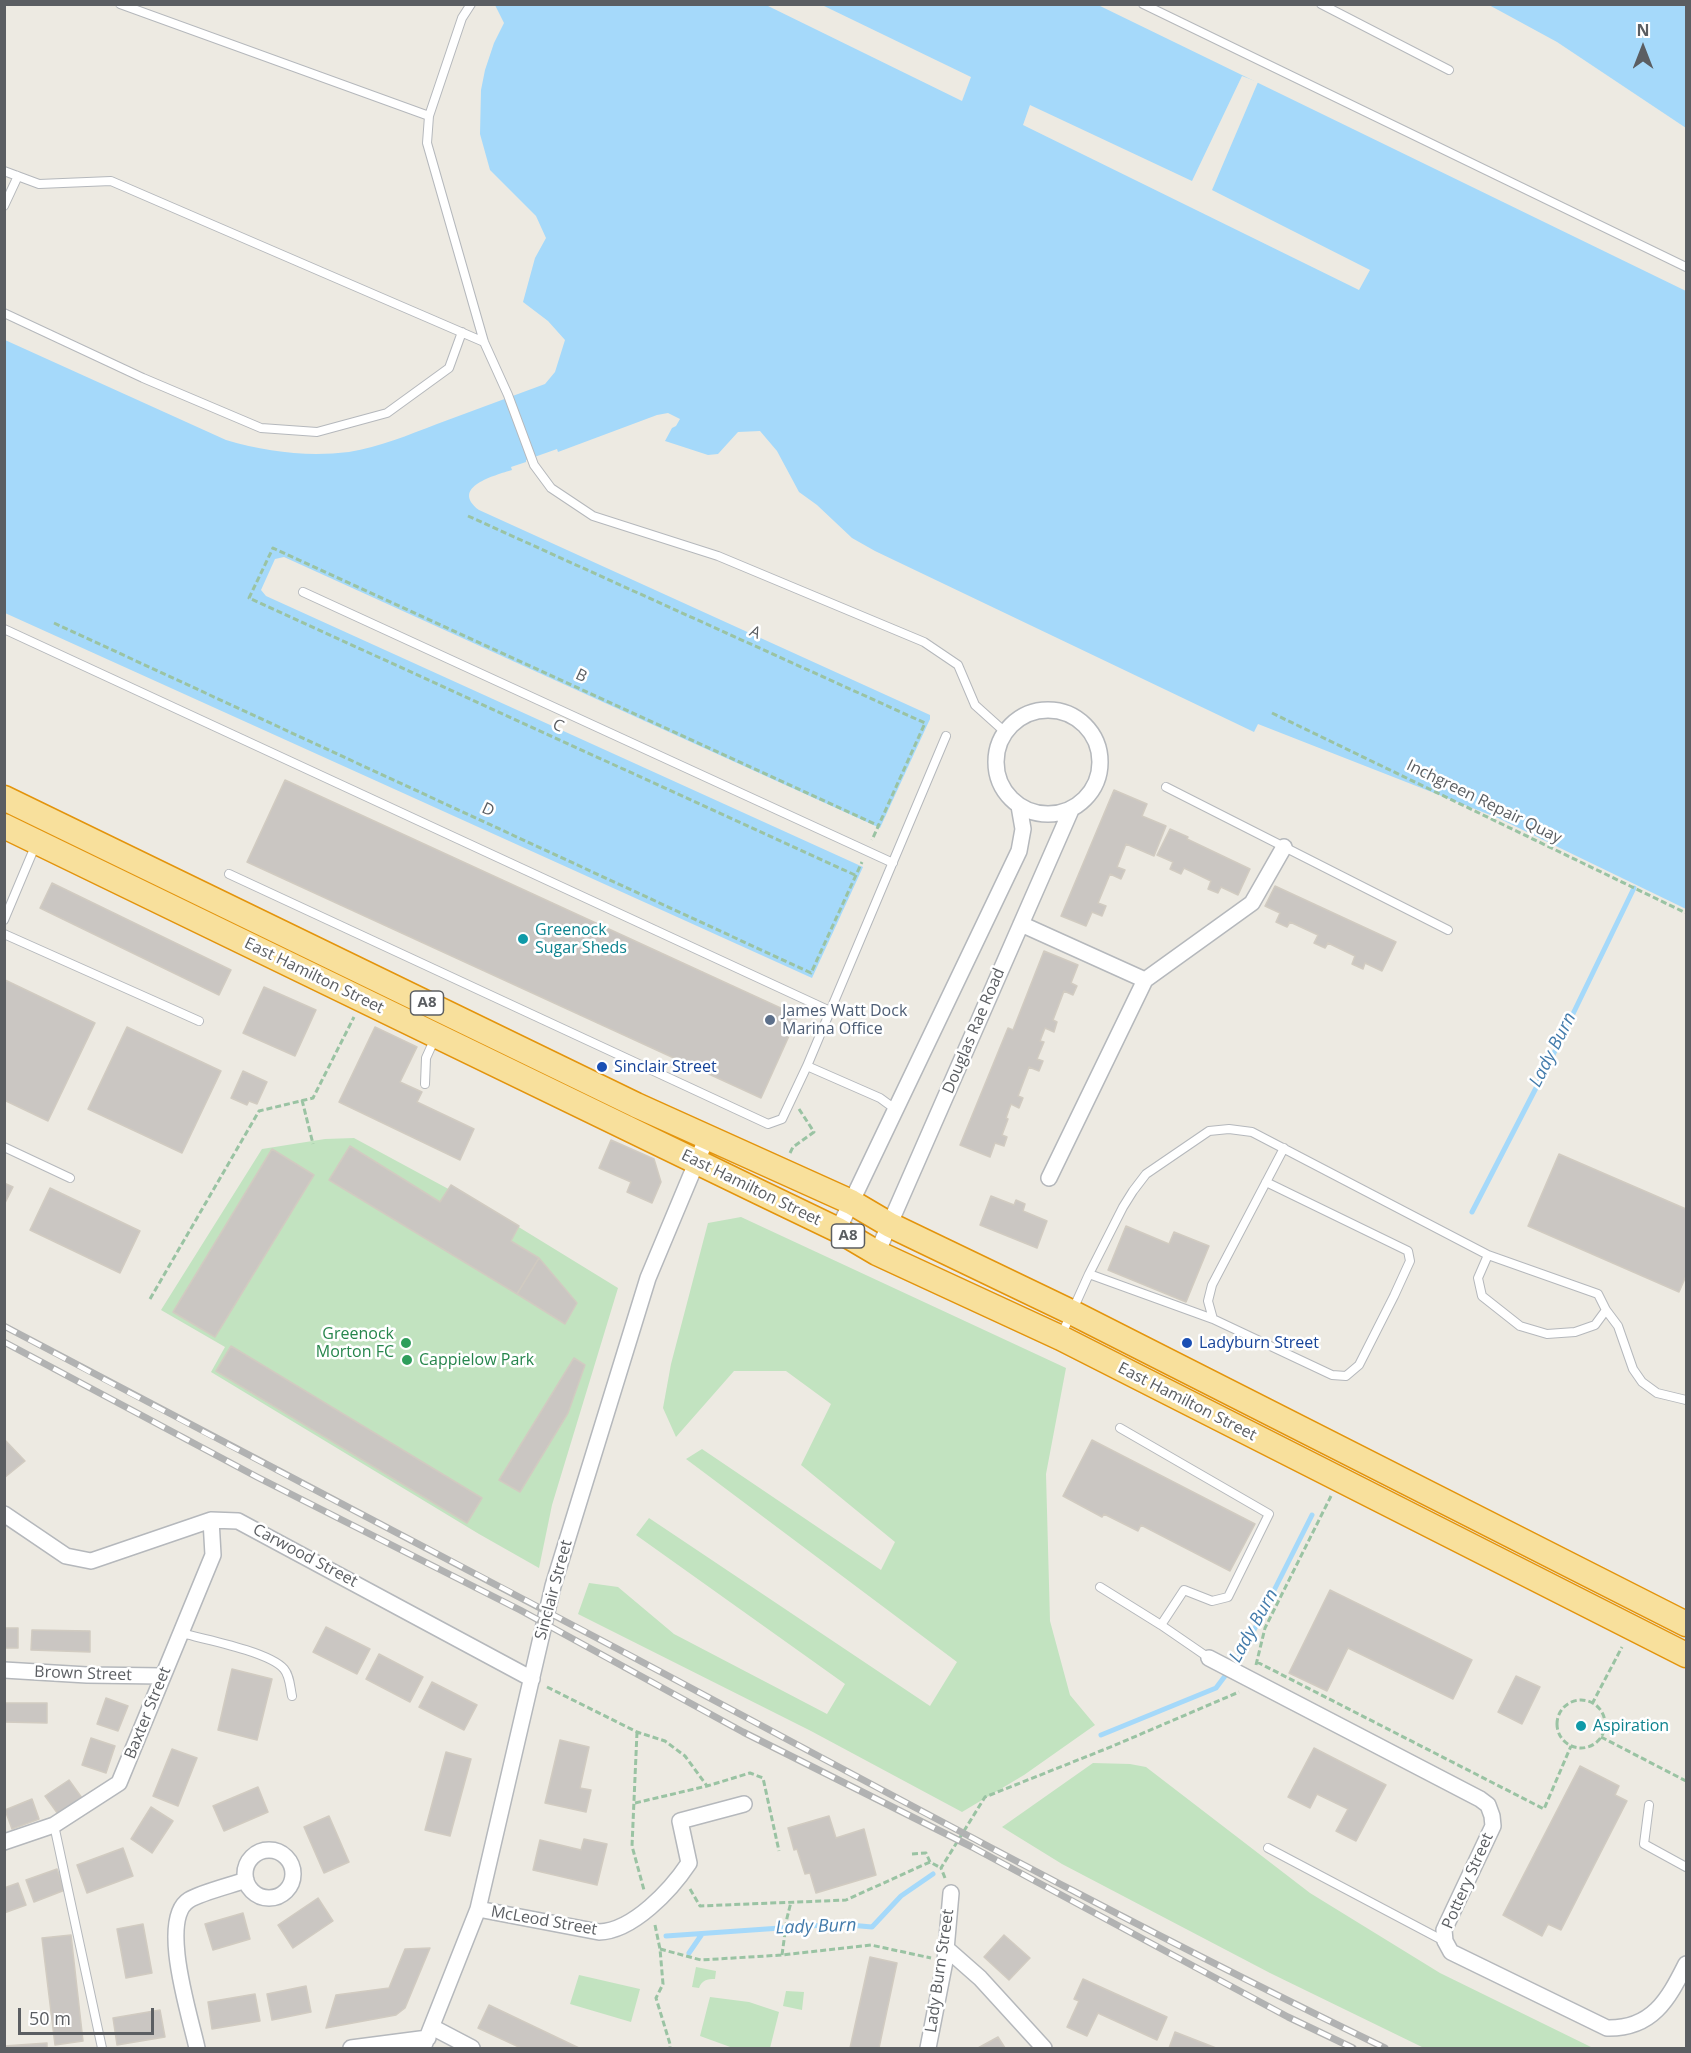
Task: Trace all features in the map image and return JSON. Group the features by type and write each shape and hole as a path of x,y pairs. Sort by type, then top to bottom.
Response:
{"highway":[{"name":"East Hamilton Street","path":"4,798 43,830 312,975 838,1230 877,1253 1061,1338 1686,1655"},
{"name":"East Hamilton Street","path":"4,826 43,830 324,953 636,1105 851,1202 890,1225 1071,1312 1686,1624"},
{"path":"312,975 324,953"},
{"path":"1626,1624 1632,1597"}],"street":[{"path":"1046,710 1070,714 1089,729 1100,750 1100,773 1090,795 1071,810 1045,815 1019,806 1004,792 997,772 997,751 1005,732 1023,716 1046,710"},
{"name":"Douglas Rae Road","path":"838,1230 1019,851 1023,829 1019,806"},
{"name":"Douglas Rae Road","path":"877,1253 1071,810"},
{"path":"1049,1178 1145,980 1252,903 1284,847"},
{"path":"1021,924 1145,980"},
{"name":"Sinclair Street","path":"428,2038 477,1909 553,1586 648,1278 707,1137"},
{"name":"Carwood Street","path":"4,1514 55,1550 78,1560 91,1562 210,1520 238,1521 532,1679"},
{"name":"Baxter Street","path":"4,1842 54,1825 119,1783 213,1555 210,1520"},
{"name":"Pottery Street","path":"1209,1659 1488,1805 1492,1816 1490,1834 1444,1930 1445,1941 1451,1952 1608,2028 1623,2028 1641,2022 1659,2010 1675,1987 1686,1964"},
{"name":"Brown Street","path":"4,1670 87,1676 162,1676"},
{"name":"McLeod Street","path":"477,1909 599,1932 611,1932 634,1920 678,1879 689,1863 680,1821 744,1804"},
{"path":"197,2049 177,1958 175,1931 178,1914 188,1900 246,1880"},
{"name":"Lady Burn Street","path":"928,2049 946,1955 951,1893"},
{"path":"946,1955 980,1978 1044,2049"},
{"path":"351,2049 428,2038 472,2049"}],"lane":[{"path":"120,4 429,116"},
{"path":"471,4 462,18 429,116 427,143 484,342 508,395 534,465 551,488 593,516 718,556 924,642 958,665 975,705 1005,732"},
{"path":"1143,4 1686,267"},
{"path":"1321,4 1449,70"},
{"path":"4,171 39,184 111,181 484,342"},
{"path":"4,206 18,176"},
{"path":"4,313 143,378 261,428 317,432 387,413 449,368 462,332"},
{"path":"303,592 893,863"},
{"path":"4,629 830,1011"},
{"path":"229,874 768,1124 782,1119 807,1066 946,736"},
{"path":"1166,787 1448,930"},
{"path":"4,920 43,830"},
{"path":"4,934 199,1021"},
{"path":"425,1084 426,1058 436,1036"},
{"path":"807,1066 880,1098 895,1109"},
{"path":"1061,1338 1089,1274 1132,1191 1146,1174 1209,1131 1229,1129 1252,1132 1488,1255 1598,1294 1618,1326 1633,1369 1642,1382 1657,1393 1686,1400"},
{"path":"4,1146 70,1178"},
{"path":"1213,1319 1208,1301 1212,1285 1284,1148"},
{"path":"1089,1274 1213,1319 1332,1375 1346,1376 1359,1365 1410,1261 1408,1251 1266,1182"},
{"path":"1488,1255 1478,1278 1482,1296 1520,1326 1547,1334 1575,1332 1595,1325 1606,1310"},
{"path":"1120,1428 1269,1514 1228,1597 1212,1601 1184,1590 1161,1625"},
{"path":"1100,1587 1161,1625 1209,1659"},
{"path":"181,1633 246,1650 276,1662 288,1675 292,1696"},
{"path":"1649,1805 1644,1844 1686,1867"},
{"path":"54,1825 102,2049"},
{"path":"1268,1848 1445,1941"}],"path":[{"name":"A","path":"468,516 925,723 876,830"},
{"name":"B","path":"273,548 879,825"},
{"name":"C","path":"273,548 249,598 856,875"},
{"name":"D","path":"54,623 811,973 858,871"},
{"name":"Inchgreen Repair Quay","path":"1272,713 1686,913"},
{"path":"150,1299 259,1111 313,1098 363,1000"},
{"path":"792,1098 814,1132 793,1147"},
{"path":"302,1100 313,1144"},
{"path":"941,1868 985,1797 1240,1692 1256,1662 1264,1628 1340,1479"},
{"path":"1593,1704 1626,1624"},
{"path":"1256,1662 1544,1809 1571,1746"},
{"path":"532,1679 637,1732 665,1741 685,1756 707,1786 635,1803"},
{"path":"1578,1701 1593,1704 1603,1715 1604,1730 1601,1737 1591,1746 1578,1748 1571,1746 1560,1736 1558,1729 1560,1714 1564,1708 1578,1701"},
{"path":"1601,1737 1686,1781"},
{"path":"912,1854 926,1853 930,1862 941,1868 951,1893"},
{"path":"678,1879 686,1882 700,1906 846,1900 930,1862"},
{"path":"782,1955 791,1902"},
{"path":"660,1949 701,1960 782,1955 871,1945 946,1955"}],"green space":[{"name":"Cappielow Park","path":"354,1138 517,1226 618,1288 552,1505 539,1568 211,1372 225,1347 161,1310 262,1149 325,1139"},
{"path":"741,1217 1066,1368 1046,1474 1050,1621 1070,1695 1095,1725 1024,1775 962,1812 811,1731 578,1614 589,1583 618,1587 674,1634 827,1714 845,1684 636,1535 649,1518 930,1706 957,1662 686,1459 702,1449 881,1570 895,1542 801,1465 831,1404 786,1371 734,1371 676,1437 663,1408 671,1364 708,1223"},
{"path":"1093,1763 1146,1767 1310,1893 1440,1973 1593,2048 1424,2048 1270,1973 1062,1864 1002,1827"},
{"path":"696,1967 716,1971 715,1979 705,1980 699,1988 692,1987"},
{"path":"579,1975 640,1989 631,2022 570,2004"},
{"path":"786,1991 804,1992 802,2010 783,2006"},
{"path":"710,1997 749,2002 779,2012 770,2048 733,2048 700,2036"}],"water":[{"path":"495,5 1098,5 1686,291 1686,909 1498,818 1258,724 1254,732 875,551 852,538 817,505 799,492 777,451 760,431 738,432 718,454 708,455 665,441 680,419 668,413 558,452 557,449 526,460 526,462 511,467 512,470 478,483 469,495 471,502 479,510 930,715 880,828 284,557 275,559 261,590 266,596 863,867 812,978 5,613 5,340 226,440 257,448 302,454 349,452 383,444 545,384 555,372 565,340 548,321 523,302 535,258 546,238 536,216 490,170 480,134 481,90 485,70 504,23"},
{"path":"1489,5 1686,5 1686,128 1557,42"}],"pier":[{"path":"766,5 822,5 971,77 962,101"},
{"path":"1242,76 1258,82 1212,190 1370,270 1359,290 1023,125 1030,105 1192,181"}],"building":[{"name":"Greenock Sugar Sheds","path":"285,780 798,1016 761,1098 247,862"},
{"path":"1114,790 1147,804 1142,816 1166,826 1154,856 1126,844 1117,867 1125,870 1121,879 1110,874 1098,903 1106,906 1102,916 1092,912 1086,926 1061,916"},
{"path":"1170,829 1250,869 1238,895 1221,887 1218,893 1208,889 1211,881 1184,868 1181,874 1170,869 1173,862 1157,855"},
{"path":"52,883 231,970 219,995 40,908"},
{"path":"1275,886 1396,942 1382,971 1365,963 1363,969 1352,964 1355,956 1328,943 1325,948 1314,943 1318,935 1290,922 1287,927 1276,922 1280,913 1265,906"},
{"path":"1044,951 1078,965 1071,983 1077,986 1073,995 1064,991 1053,1020 1057,1022 1054,1032 1045,1028 1040,1041 1044,1042 1037,1059 1043,1061 1039,1071 1029,1067 1018,1096 1023,1098 1019,1108 1011,1104 1006,1118 1008,1119 1002,1135 1007,1137 1004,1146 995,1143 990,1157 960,1145 1008,1028 1013,1030"},
{"path":"5,980 95,1023 48,1121 4,1100"},
{"path":"264,987 316,1010 295,1056 243,1033"},
{"path":"127,1027 221,1071 182,1153 88,1109"},
{"path":"375,1027 417,1047 400,1082 422,1092 417,1102 474,1129 460,1160 339,1102"},
{"path":"243,1071 267,1082 257,1104 249,1101 247,1105 231,1098"},
{"path":"611,1140 654,1159 661,1182 652,1203 627,1192 631,1182 599,1168"},
{"path":"350,1146 440,1202 451,1185 519,1226 511,1241 539,1258 517,1294 329,1180"},
{"path":"272,1149 314,1175 215,1337 173,1312"},
{"path":"1559,1154 1686,1209 1686,1276 1679,1292 1528,1226"},
{"path":"4,1183 13,1187 4,1205"},
{"path":"50,1188 140,1231 120,1273 30,1230"},
{"path":"991,1196 1014,1205 1016,1200 1025,1204 1023,1211 1047,1221 1037,1248 980,1225"},
{"path":"1126,1226 1169,1244 1174,1232 1209,1246 1186,1302 1108,1270"},
{"path":"539,1258 577,1303 565,1324 517,1294"},
{"path":"231,1346 482,1498 467,1523 216,1371"},
{"path":"574,1358 585,1365 568,1413 520,1492 499,1480"},
{"path":"4,1439 25,1461 4,1478"},
{"path":"1092,1440 1255,1524 1230,1571 1141,1525 1138,1531 1104,1514 1102,1517 1063,1496"},
{"path":"1330,1590 1472,1660 1453,1699 1348,1648 1327,1691 1289,1673"},
{"path":"326,1627 370,1649 357,1674 313,1652"},
{"path":"4,1628 18,1628 18,1648 4,1648"},
{"path":"32,1630 90,1631 90,1652 31,1650"},
{"path":"379,1654 423,1677 410,1702 366,1679"},
{"path":"232,1669 272,1679 257,1740 218,1730"},
{"path":"1516,1676 1540,1687 1522,1724 1498,1712"},
{"path":"432,1682 477,1705 464,1730 419,1707"},
{"path":"106,1698 128,1706 118,1731 97,1724"},
{"path":"4,1703 47,1703 47,1723 4,1722"},
{"path":"91,1738 115,1746 106,1773 82,1765"},
{"path":"560,1740 589,1747 580,1788 591,1790 586,1812 545,1803"},
{"path":"1314,1748 1386,1785 1356,1841 1336,1831 1348,1809 1317,1794 1310,1808 1288,1797"},
{"path":"172,1749 197,1758 178,1806 153,1796"},
{"path":"446,1752 471,1759 450,1836 425,1830"},
{"path":"1580,1766 1619,1786 1615,1795 1627,1801 1561,1930 1548,1924 1542,1936 1503,1915"},
{"path":"69,1780 82,1798 58,1814 45,1796"},
{"path":"258,1787 268,1812 224,1831 213,1806"},
{"path":"32,1799 39,1819 12,1829 5,1810"},
{"path":"151,1807 173,1821 152,1853 131,1839"},
{"path":"329,1816 349,1862 324,1873 304,1827"},
{"path":"829,1816 836,1838 864,1829 876,1875 816,1893 810,1873 805,1874 797,1849 794,1850 788,1828"},
{"path":"584,1839 607,1844 597,1885 533,1870 540,1840 581,1850"},
{"path":"123,1848 133,1876 87,1893 77,1865"},
{"path":"57,1869 65,1890 34,1902 26,1880"},
{"path":"18,1883 26,1905 4,1913 4,1888"},
{"path":"318,1898 333,1921 293,1948 278,1925"},
{"path":"243,1913 250,1939 213,1950 205,1924"},
{"path":"143,1924 152,1973 126,1978 117,1929"},
{"path":"71,1935 83,2041 55,2045 42,1938"},
{"path":"1004,1935 1030,1958 1009,1980 984,1957"},
{"path":"430,1948 405,2008 396,2015 326,2028 336,1995 389,1988 405,1949"},
{"path":"870,1957 897,1963 879,2048 850,2048"},
{"path":"1083,1979 1167,2017 1157,2040 1098,2013 1087,2036 1067,2027 1079,2001 1074,1999"},
{"path":"306,1986 311,2012 272,2020 267,1994"},
{"path":"255,1994 260,2021 212,2029 208,2002"},
{"path":"489,2005 579,2048 521,2048 478,2028"},
{"path":"160,2010 165,2037 117,2045 113,2018"},
{"path":"1175,2032 1216,2048 1169,2048"},
{"path":"998,2037 1005,2048 978,2048"},
{"path":"47,2043 47,2048 4,2048 4,2046"}],"waterway":[{"name":"Lady Burn","path":"1472,1212 1553,1055 1634,888"},
{"name":"Lady Burn","path":"1101,1735 1216,1688 1243,1652 1312,1515"},
{"name":"Lady Burn","path":"666,1936 838,1924 872,1927 901,1896 933,1874"},
{"name":"Lady Burn","path":"689,1953 702,1934"}],"railway":[{"path":"4,1326 1094,1902 1385,2048"},
{"path":"4,1342 257,1477 520,1610 743,1732 972,1847 1288,2017 1353,2048"}],"place":[{"name":"Greenock Sugar Sheds","path":"523,939"},
{"name":"James Watt Dock Marina Office","path":"770,1020"},
{"name":"Sinclair Street","path":"602,1067"},
{"name":"Greenock Morton FC","path":"406,1343"},
{"name":"Ladyburn Street","path":"1187,1343"},
{"name":"Cappielow Park","path":"407,1360"},
{"name":"Aspiration","path":"1581,1726"}]}
